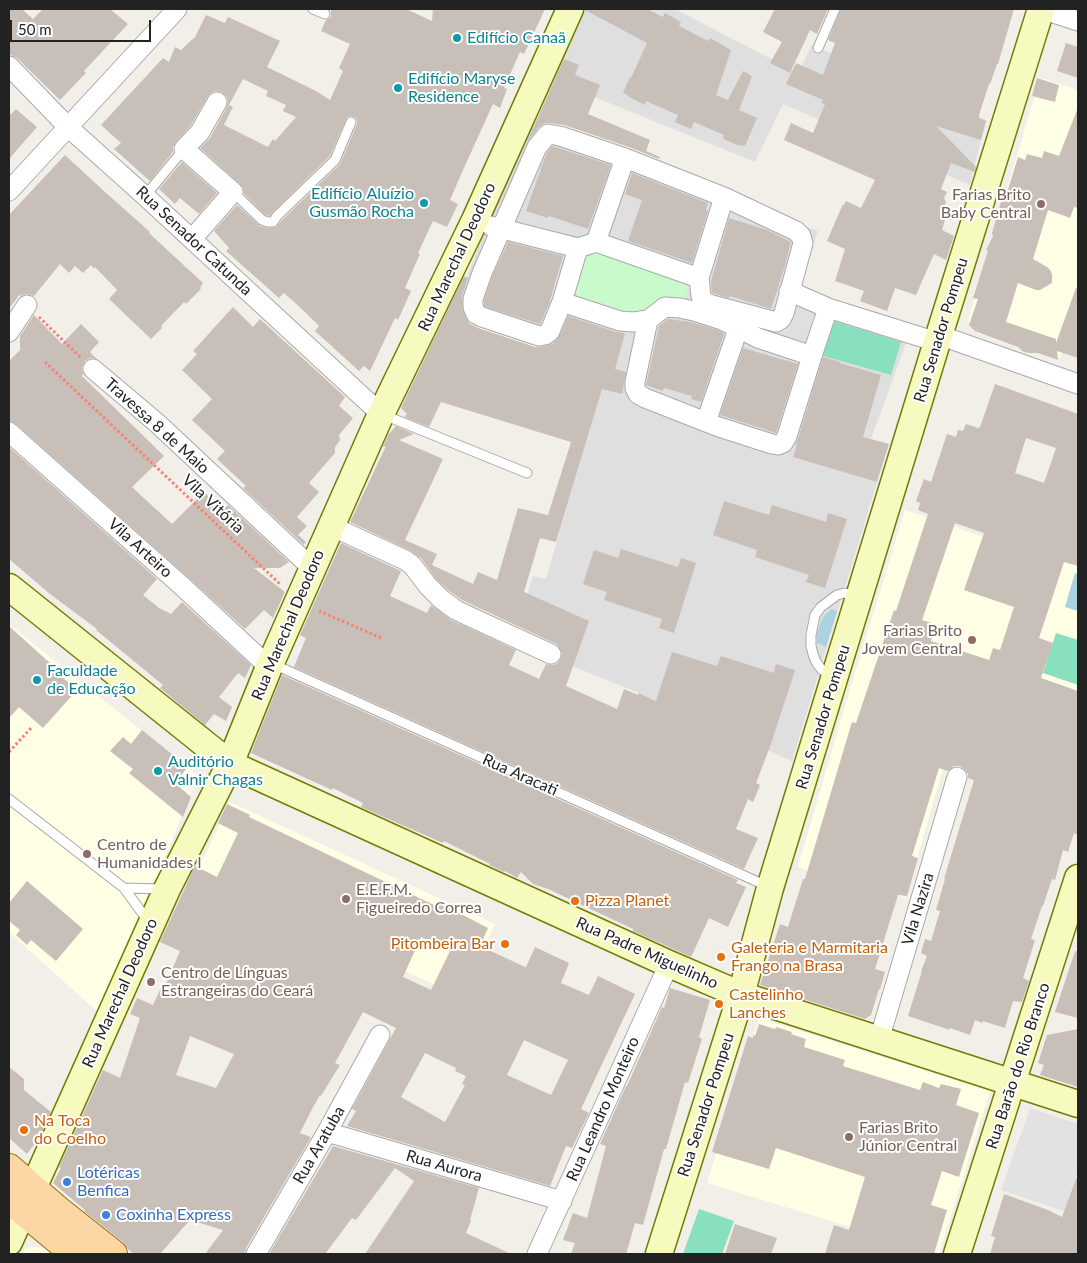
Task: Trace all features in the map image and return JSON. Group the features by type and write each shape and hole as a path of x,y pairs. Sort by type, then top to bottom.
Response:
{"main road":[{"path":"9,1168 22,1199 75,1254"},
{"path":"22,1199 60,1212 113,1254"}],"street":[{"path":"9,191 178,9"},
{"name":"Rua Marechal Deodoro","path":"9,1242 22,1199 167,889 230,764 269,665 308,606 312,568 381,414 488,225 570,9"},
{"path":"1041,9 1078,21"},
{"name":"Rua Senador Pompeu","path":"659,1254 741,995 770,888 1041,9"},
{"name":"Rua Senador Catunda","path":"9,66 68,127 381,414"},
{"path":"192,239 233,192 184,148 200,132 217,102"},
{"path":"578,248 562,302 550,331 545,335 539,336 476,314 473,307 473,299 482,273 488,225 537,147 548,134 560,136 625,158 724,197 796,231 801,236 803,242 802,249 782,319 776,322 712,305 704,302 701,296 699,278 724,197"},
{"path":"596,242 625,158"},
{"path":"488,225 578,248 596,242 699,278"},
{"path":"789,291 828,308 938,338 1078,384"},
{"path":"562,302 620,321 634,322 648,320 665,307 694,311 722,320 758,338 812,356"},
{"path":"9,332 27,305"},
{"path":"648,320 634,382 638,394 719,427 778,445 783,443 788,436 828,308"},
{"path":"706,422 738,329"},
{"name":"Travessa 8 de Maio","path":"93,369 157,423 312,568"},
{"name":"Vila Arteiro","path":"9,432 269,665"},
{"path":"331,526 412,564 428,586 456,610 552,654"},
{"name":"Rua Padre Miguelinho","path":"9,587 230,764 741,995 1078,1104"},
{"name":"Vila Nazira","path":"879,1040 957,777"},
{"name":"Rua Barão do Rio Branco","path":"957,1254 1078,878"},
{"name":"Rua Leandro Monteiro","path":"537,1254 669,964"},
{"name":"Rua Aratuba","path":"256,1254 327,1132 380,1035"},
{"name":"Rua Aurora","path":"327,1132 562,1201"}],"lane":[{"path":"313,9 324,14"},
{"path":"818,48 836,9"},
{"path":"233,192 262,220 273,222 335,160 351,122"},
{"path":"145,196 184,148"},
{"path":"381,414 527,473"},
{"path":"835,677 822,670 813,654 811,635 815,615 822,606 837,595 845,593 860,596"},
{"name":"Rua Aracati","path":"269,665 770,888"},
{"path":"9,799 124,888 150,926"},
{"path":"124,888 167,889"}],"path":[{"name":"Travessa 8 de Maio","path":"27,305 93,369"},
{"name":"Vila Vitória","path":"45,362 308,606 381,638"},
{"path":"9,752 31,728"}],"shaded area":[{"path":"581,9 675,9 798,73 812,45 986,120 970,185 783,104 755,162 550,79"},
{"name":"Farias Brito Baby Central","path":"1040,78 1078,90 1078,319 1073,317 1060,358 976,332 968,321"},
{"path":"525,126 818,231 798,286 912,327 859,477 877,482 792,761 639,693 572,666 527,594 533,576 546,579 599,398 529,384 540,345 453,313"},
{"name":"Farias Brito Jovem Central","path":"1064,456 1078,461 1078,778 1037,764 1026,795 943,768 906,898 798,867 905,510 1033,554"},
{"name":"Centro de Humanidades I","path":"9,624 198,776 101,1015 9,932"},
{"name":"E.E.F.M. Figueiredo Correa","path":"230,802 495,924 461,997 196,875"},
{"name":"Farias Brito Júnior Central","path":"759,1018 990,1091 939,1254 707,1183"},
{"path":"1030,1108 1078,1124 1078,1170 1064,1211 1001,1190"},
{"path":"27,1248 47,1248 55,1254 17,1254"}],"green space":[{"path":"589,248 691,280 685,300 641,316 575,297"},
{"path":"833,321 901,342 891,375 823,356"},
{"path":"1056,633 1078,640 1078,685 1043,673"},
{"path":"699,1209 734,1221 722,1254 683,1254"}],"water":[{"path":"1075,573 1078,574 1078,611 1065,607"},
{"path":"831,609 837,611 826,647 817,643 817,634 824,616"}],"building":[{"path":"9,9 22,9 33,19 43,9 110,9 128,24 60,100 17,58 9,54"},
{"path":"331,9 406,9 432,21 433,9 545,9 524,54 520,52 504,88 507,89 500,108 493,104 463,170 450,200 458,204 447,227 433,221 418,253 420,254 405,288 411,291 398,320 395,318 370,371 364,366 359,371 315,331 319,326 303,310 284,293 279,298 226,251 229,248 214,231 237,205 260,226 276,227 340,164 357,124 356,118 347,117 330,156 270,216 265,215 244,194 240,184 200,148 210,138 227,107 227,97 222,92 216,91 208,96 191,125 176,142 173,152 150,181 114,149 121,143 101,125 163,58 169,62 175,47 181,50 195,37 206,15 225,23 228,17 280,41 267,67 330,100 343,71 339,68 350,44 321,31 326,20 331,17","holes":["243,79 268,91 266,96 286,105 283,111 296,117 275,141 273,139 268,147 224,125 233,107 229,105"]},
{"path":"585,9 647,9 663,17 665,13 681,22 679,26 708,41 710,38 731,50 716,95 728,100 743,71 752,76 739,110 757,118 745,146 740,146 723,139 724,135 694,122 691,129 675,122 678,115 646,101 645,105 623,93 647,43"},
{"path":"775,9 828,9 817,34 810,30 790,73 770,63 782,42 763,32"},
{"path":"841,9 1014,9 998,64 979,115 979,118 986,121 981,140 936,126 976,167 975,172 951,163 941,189 947,192 944,198 946,202 940,215 945,220 942,230 954,236 946,260 934,254 916,295 895,288 887,311 860,301 864,291 835,281 845,249 827,241 843,204 846,201 861,208 875,180 784,140 791,123 813,133 825,104 821,103 823,100 786,84 796,63 823,75 835,43 828,40"},
{"path":"1066,43 1078,47 1078,78 1057,71"},
{"path":"564,59 579,65 575,75 600,85 588,114 650,140 646,151 660,157 659,159 564,125 550,123 540,126 527,142"},
{"path":"1037,78 1059,85 1055,102 1032,96"},
{"path":"16,109 37,127 9,159 9,116"},
{"path":"1077,110 1078,208 1074,207 1070,218 1048,210 1033,259 1050,270 1052,283 1040,290 1036,290 1018,283 1006,322 1056,339 1056,343 1076,288 1078,288 1078,358 1057,351 1058,360 1038,353 1024,352 1018,347 975,331 969,325 978,299 973,298 988,251 986,250 993,236 992,233 1002,198 1006,196 1018,157 1025,160 1027,154 1042,158 1044,151 1059,156"},
{"path":"552,146 611,165 588,229 549,216 548,218 526,211 544,160"},
{"path":"65,155 203,283 201,289 186,304 184,302 151,339 109,299 117,290 91,265 83,273 75,266 69,273 60,264 34,296 27,294 20,297 20,294 9,309 9,215"},
{"path":"182,162 217,193 199,214 180,198 175,204 159,189"},
{"path":"632,173 708,203 706,210 708,211 692,263 628,241 642,200 625,194"},
{"path":"729,218 767,230 791,242 771,309 730,296 729,298 712,293 711,281"},
{"path":"508,242 563,256 549,304 540,324 484,305 492,277"},
{"path":"464,276 468,278 462,296 463,311 470,324 478,328 535,347 552,344 560,335 568,316 616,332 625,333 615,369 626,372 622,394 602,389 556,542 540,538 524,592 589,621 566,686 617,709 624,689 638,695 639,693 656,701 672,652 717,666 721,656 774,673 776,664 795,670 756,783 760,785 753,802 748,799 736,829 758,838 744,869 294,667 306,638 300,635 341,543 401,571 390,596 427,613 431,605 451,620 516,650 509,665 539,679 546,664 553,665 558,663 561,658 562,653 556,644 462,600 436,579 421,558 411,551 350,522 386,446 383,447 388,435 396,426 414,434 399,440 443,459 405,540 437,554 432,565 473,584 478,572 497,580 518,508 548,515 571,442 441,402 429,427 404,417 407,414 401,408"},
{"path":"233,307 253,327 260,319 345,397 339,406 353,418 339,435 340,440 335,447 335,453 309,483 319,492 297,517 307,526 298,535 306,542 304,545 243,488 246,486 217,459 225,451 192,420 212,399 182,370 197,354 193,351"},
{"path":"34,315 62,344 81,324 99,342 90,352 97,359 90,358 85,361 82,368 82,376 164,456 132,487 172,524 204,492 223,510 228,505 289,562 280,568 254,568 285,592 273,618 264,610 245,629 16,424 9,421 9,361 20,350 20,336"},
{"path":"668,319 691,322 718,330 724,334 701,402 691,399 692,396 664,388 663,391 646,385 659,326"},
{"path":"743,348 798,364 776,433 720,415"},
{"path":"823,357 881,375 863,437 889,444 877,482 793,457 797,445 795,445"},
{"path":"995,384 1078,414 1078,566 1064,562 1039,638 1053,643 1041,678 1078,691 1078,835 1074,833 1068,852 1063,850 1055,880 1052,879 1042,906 1031,939 1035,940 1023,978 1029,981 1022,1002 1013,1001 1005,1028 975,1020 970,1035 908,1016 927,956 921,953 925,939 931,941 940,911 936,910 944,879 974,780 968,778 968,774 960,766 954,766 948,771 939,768 912,856 918,858 907,896 898,895 875,969 885,972 871,1015 865,1019 760,985 780,924 788,927 803,879 805,879 852,722 856,723 928,514 918,510 920,503 916,501 924,479 931,482 947,434 956,437 958,430 963,431 966,424 980,427","holes":["1026,438 1056,448 1044,483 1015,473","955,523 984,533 964,590 1014,607 1000,650 993,648 989,660 931,641 935,624 922,620"]},
{"path":"9,447 157,579 143,595 159,608 171,614 182,602 251,665 245,678 238,673 219,697 232,707 226,721 214,714 205,725 160,688 163,685 97,629 50,594 9,559"},
{"path":"724,501 769,515 772,505 826,522 828,513 847,519 825,588 806,582 809,575 755,557 757,550 713,535"},
{"path":"621,549 678,567 681,558 696,563 674,633 659,628 662,619 604,600 607,592 583,584 594,550 618,558"},
{"name":"Faculdade de Educação","path":"9,626 77,690 43,728 19,707 9,718"},
{"path":"282,675 738,880 736,883 746,887 728,927 709,918 691,957 548,889 533,884 521,872 517,878 444,841 443,843 361,807 363,803 333,788 332,790 251,753"},
{"name":"Auditório Valnir Chagas","path":"142,730 187,768 175,783 191,797 183,817 129,773 133,769 110,751 123,737 131,744"},
{"path":"227,804 250,815 249,817 436,906 438,902 488,928 480,946 526,967 535,947 569,963 561,983 589,995 598,976 635,994 581,1109 589,1113 572,1148 566,1146 550,1186 347,1126 356,1111 352,1109 396,1028 363,1012 335,1063 340,1065 320,1095 300,1133 311,1137 246,1248 245,1254 205,1254 223,1230 190,1220 160,1254 134,1254 123,1242 53,1183 103,1070 120,1078 140,1018 130,1014 137,998 153,1005 160,990 163,991 180,951 160,942 195,866 217,877 238,833 218,823","holes":["421,937 450,951 431,990 403,977","190,1036 234,1054 216,1088 176,1075","524,1040 568,1060 551,1095 507,1075","425,1053 456,1068 455,1071 466,1076 462,1084 465,1085 445,1122 401,1097"]},
{"path":"27,881 83,929 56,961 31,940 27,945 16,935 20,930 9,921 9,903"},
{"path":"1075,951 1078,952 1078,1018 1055,1012"},
{"path":"670,988 710,1000 699,1037 702,1039 688,1083 685,1082 643,1225 635,1223 626,1254 571,1254 575,1243 563,1240 573,1213 587,1218 606,1146 600,1144 662,1007 664,1008"},
{"name":"Farias Brito Júnior Central","path":"759,1024 792,1032 791,1034 806,1039 804,1047 845,1060 843,1066 920,1090 923,1082 939,1088 941,1084 961,1089 956,1105 979,1113 959,1177 942,1171 931,1205 947,1210 934,1254 825,1254 834,1225 849,1230 865,1177 776,1148 769,1169 712,1152 748,1036 753,1038 753,1035 755,1036"},
{"path":"1078,1029 1078,1087 1040,1075 1044,1065 1038,1063 1047,1035"},
{"path":"9,1067 24,1079 24,1090 51,1112 39,1138 27,1154 9,1138"},
{"path":"333,1146 479,1188 466,1233 511,1254 365,1254 414,1181 395,1168 356,1220 352,1218 325,1254 269,1254"},
{"path":"1076,1178 1078,1179 1078,1254 990,1254 995,1237 991,1236 1004,1194 1062,1217"},
{"path":"735,1224 777,1238 771,1254 725,1254"}],"place":[{"name":"Edifício Canaã","path":"457,38"},
{"name":"Edifício Maryse Residence","path":"398,88"},
{"name":"Edifício Aluízio Gusmão Rocha","path":"424,203"},
{"name":"Farias Brito Baby Central","path":"1041,204"},
{"name":"Farias Brito Jovem Central","path":"972,640"},
{"name":"Faculdade de Educação","path":"37,680"},
{"name":"Auditório Valnir Chagas","path":"158,771"},
{"name":"Centro de Humanidades I","path":"87,854"},
{"name":"E.E.F.M. Figueiredo Correa","path":"346,899"},
{"name":"Pizza Planet","path":"575,901"},
{"name":"Pitombeira Bar","path":"505,944"},
{"name":"Galeteria e Marmitaria Frango na Brasa","path":"721,957"},
{"name":"Centro de Línguas Estrangeiras do Ceará","path":"151,982"},
{"name":"Castelinho Lanches","path":"719,1004"},
{"name":"Na Toca do Coelho","path":"24,1130"},
{"name":"Farias Brito Júnior Central","path":"849,1137"},
{"name":"Lotéricas Benfica","path":"67,1182"},
{"name":"Coxinha Express","path":"106,1215"}]}
